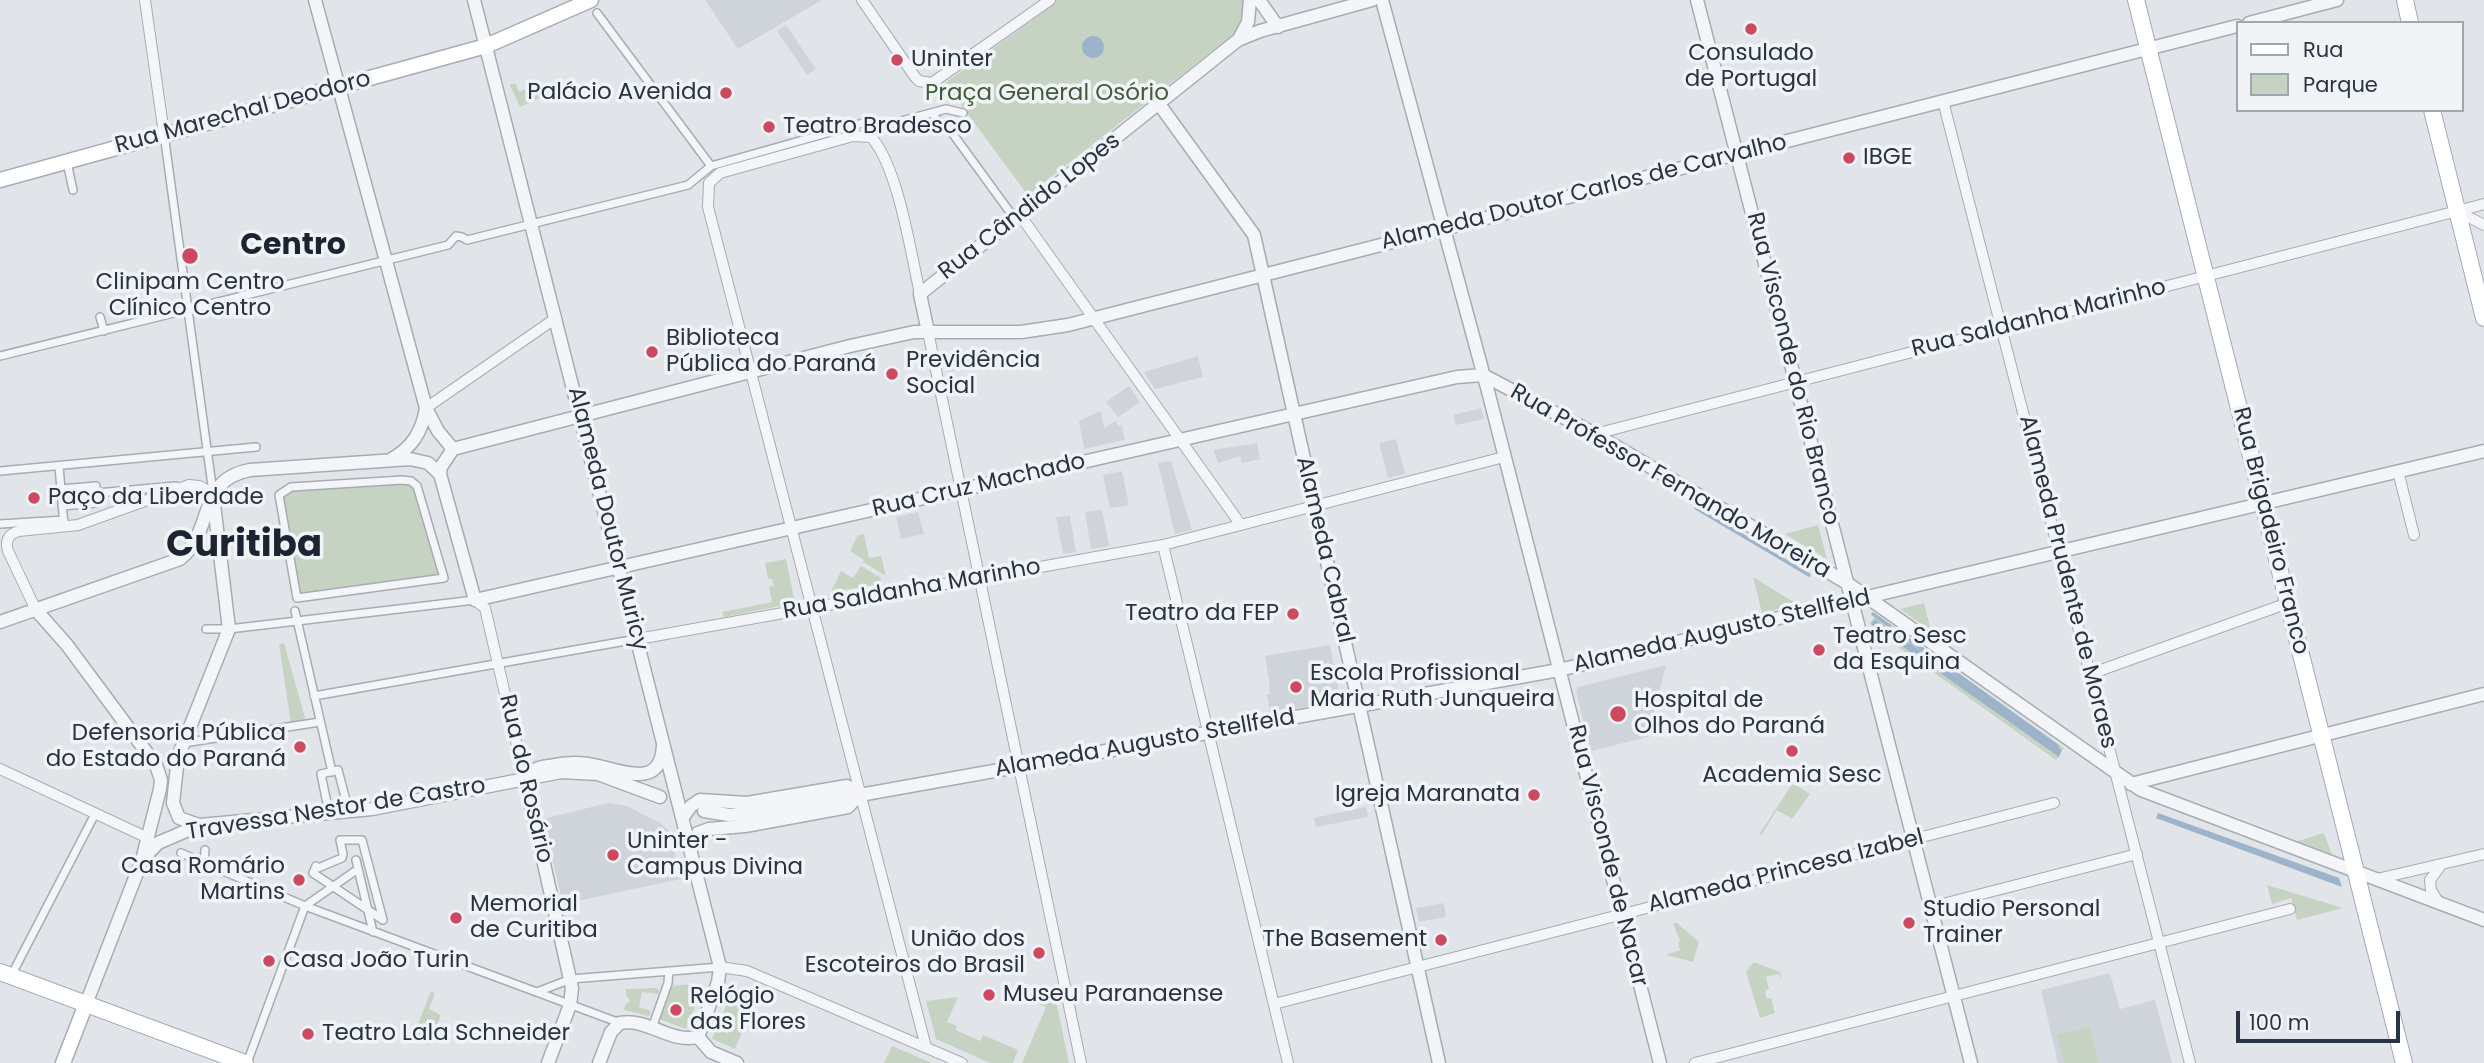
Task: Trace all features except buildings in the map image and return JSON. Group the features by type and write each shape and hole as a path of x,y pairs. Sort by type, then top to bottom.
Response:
{"main road":[{"name":"Rua Brigadeiro Franco","path":"2136,0 2404,1063"},
{"path":"2405,0 2410,21"},
{"name":"Rua Marechal Deodoro","path":"0,180 486,46 591,4"},
{"path":"2432,112 2484,317"},
{"path":"6,974 246,1063"},
{"path":"62,1063 86,1004"}],"street":[{"path":"145,0 213,493 229,629 178,757 174,811 186,822 200,825"},
{"path":"315,0 426,408 438,431 453,449"},
{"name":"Alameda Doutor Muricy","path":"474,0 720,967 718,982 698,1037"},
{"path":"862,0 915,77 924,83 938,80 1050,0"},
{"path":"1238,40 1248,22 1250,0"},
{"path":"1259,0 1278,27"},
{"name":"Rua Cândido Lopes","path":"920,294 1238,40 1371,0"},
{"name":"Rua Visconde de Nacar","path":"1382,0 1483,375 1660,1063"},
{"name":"Rua Visconde do Rio Branco","path":"1697,0 1971,1063"},
{"path":"2257,21 2337,0"},
{"path":"591,4 711,166"},
{"name":"Alameda Doutor Carlos de Carvalho","path":"928,332 1021,332 1094,319 2236,26"},
{"name":"Alameda Prudente de Moraes","path":"1943,101 2190,1063"},
{"name":"Alameda Cabral","path":"1159,104 1254,235 1439,1063"},
{"path":"0,356 448,245 456,236 467,240 688,185 711,166 863,122 890,124 949,109 963,113"},
{"path":"932,113 940,124 950,130 1016,215 1241,525"},
{"path":"926,1047 708,207 707,191 713,177 720,173 853,136 871,137 882,153 898,196 1081,1063"},
{"path":"67,161 73,190"},
{"name":"Rua Saldanha Marinho","path":"1595,434 2484,204"},
{"path":"2457,211 2484,225"},
{"path":"100,317 104,331"},
{"path":"388,461 400,454 419,434 426,408 556,318"},
{"path":"206,629 229,629 475,600 440,474 441,467 453,449 900,334 928,332"},
{"name":"Rua Cruz Machado","path":"475,600 1457,377 1483,375"},
{"name":"Rua Professor Fernando Moreira","path":"1483,375 1595,434 1847,583 2131,784 2159,798 2484,920"},
{"path":"0,471 256,447"},
{"name":"Alameda Augusto Stellfeld","path":"704,811 743,814 1559,670 2484,451"},
{"name":"Rua Saldanha Marinho","path":"314,696 1164,545 1504,457"},
{"path":"0,622 180,559 197,536 213,493 229,475 250,470 418,460 428,463 440,474"},
{"path":"59,466 64,524"},
{"path":"2398,471 2414,535"},
{"path":"411,481 417,486 444,578 297,598 279,495 291,487 411,481"},
{"path":"97,493 189,485 199,486 213,493"},
{"path":"86,1004 142,860 161,780 156,765 91,667 36,610 8,551 8,537 19,531 89,522 189,485"},
{"path":"61,489 96,486 97,493 97,503 62,506"},
{"path":"0,524 64,524"},
{"path":"1164,545 1288,1063"},
{"name":"Rua do Rosário","path":"475,600 485,608 571,979 570,1005 548,1063"},
{"path":"2090,674 2288,603"},
{"path":"295,611 332,772"},
{"path":"2131,784 2484,694"},
{"path":"183,743 320,722"},
{"path":"525,780 534,769 572,763 604,767 628,774 646,774 660,763 664,739"},
{"path":"156,765 165,764 178,757"},
{"path":"0,769 148,838"},
{"path":"329,814 321,774 338,770 349,812"},
{"name":"Travessa Nestor de Castro","path":"142,860 158,843 200,825 349,812 450,796 561,772 586,772 612,778 660,797"},
{"path":"683,817 691,806 700,800 747,803 847,786 860,794"},
{"path":"690,844 698,833 709,829 745,826 848,807 860,794"},
{"name":"Alameda Princesa Izabel","path":"1274,1004 2054,803"},
{"path":"6,974 95,814"},
{"path":"340,840 362,840 383,920 313,873 316,866 318,868 342,858 340,840"},
{"path":"204,863 205,850"},
{"path":"181,853 305,906 620,1023 633,1022 682,1039 698,1037 712,1052 737,1063"},
{"path":"1931,907 2137,854"},
{"path":"2376,879 2484,854"},
{"path":"356,860 373,932"},
{"path":"2440,903 2431,890 2430,880 2441,865"},
{"path":"246,1063 305,906 358,869"},
{"path":"1695,1063 2290,909"},
{"path":"536,993 571,979 720,967 747,971 962,1063"},
{"path":"652,1028 668,983 668,971"},
{"path":"599,1063 611,1032 620,1023"}],"shaded area":[{"path":"705,0 822,0 738,49"},
{"path":"786,25 816,69 807,75 777,31"},
{"path":"949,354 984,356 989,364 948,372 945,357"},
{"path":"1198,356 1203,377 1155,389 1144,372"},
{"path":"1129,386 1140,402 1118,417 1106,402"},
{"path":"1481,408 1484,419 1456,425 1453,415"},
{"path":"1101,411 1104,428 1116,421 1118,426 1122,425 1125,440 1084,449 1079,421"},
{"path":"1396,439 1405,474 1388,478 1379,443"},
{"path":"1257,443 1260,459 1242,463 1240,456 1218,463 1213,450"},
{"path":"1171,461 1192,530 1175,534 1158,463"},
{"path":"1122,471 1129,505 1110,508 1103,475"},
{"path":"1102,510 1109,546 1091,549 1085,512"},
{"path":"918,512 924,534 901,539 896,517"},
{"path":"1070,516 1076,552 1063,554 1056,517"},
{"path":"1330,645 1339,701 1270,713 1265,656"},
{"name":"Hospital de Olhos do Paraná","path":"1666,665 1648,737 1591,751 1576,692 1578,687"},
{"name":"Uninter - Campus Divina","path":"608,803 627,806 660,823 670,832 681,879 563,904 543,819"},
{"path":"1366,807 1368,817 1316,827 1314,818"},
{"path":"1444,903 1446,917 1419,922 1416,908"},
{"path":"2110,973 2120,1009 2155,1000 2172,1063 2058,1063 2041,990"}],"green space":[{"name":"Praça General Osório","path":"1055,0 1247,0 1240,29 1032,192 1032,201 945,83 1045,11 1043,8"},
{"path":"541,82 547,95 520,107 510,85 515,83 519,92"},
{"path":"402,480 417,486 444,578 297,598 279,495 291,487"},
{"path":"1818,525 1827,559 1785,534"},
{"path":"864,534 869,558 881,556 886,576 850,551 858,535"},
{"path":"786,559 795,603 724,617 722,612 772,602 769,587 774,586 772,579 768,579 765,563"},
{"path":"861,566 881,578 881,584 831,592 841,571 853,578"},
{"path":"1753,577 1797,604 1762,613"},
{"path":"1924,603 1931,631 1900,609"},
{"path":"1876,615 2064,748 2062,750 1875,619 1872,623 2059,757 2056,760 1874,630 1870,623"},
{"path":"284,643 306,721 291,724 279,644"},
{"path":"1793,783 1810,794 1792,819 1777,810 1761,836 1760,833"},
{"path":"2324,833 2332,855 2295,842"},
{"path":"2267,885 2343,908 2297,920 2291,898 2272,904"},
{"path":"1673,923 1677,923 1699,942 1693,962 1666,955 1680,950 1680,941"},
{"path":"1754,962 1780,972 1782,979 1778,974 1766,977 1769,989 1765,991 1767,999 1771,998 1775,1013 1760,1018 1746,972"},
{"path":"693,984 701,993 686,1029 659,1019 671,986"},
{"path":"1053,986 1069,1063 1022,1063 1046,1007 1004,991"},
{"path":"734,987 757,996 735,1049 712,1039"},
{"path":"626,989 659,990 658,994 642,992 639,1007 651,1011 649,1016 624,1010 630,1001"},
{"path":"431,991 435,993 429,1009 441,1015 429,1045 412,1039"},
{"path":"958,997 947,1022 957,1026 956,1030 980,1041 983,1035 1018,1050 1013,1063 990,1063 936,1039 926,1001"},
{"path":"2090,1027 2098,1063 2064,1063 2057,1035"},
{"path":"892,1046 932,1063 884,1063"}],"water":[{"path":"1093,36 1103,43 1104,47 1097,57 1093,58 1083,51 1082,47 1089,37"},
{"path":"1875,619 2062,750 2059,757 1871,624"},
{"path":"2158,813 2339,878 2342,887 2156,818"}],"waterway":[{"path":"1696,508 1809,575"},
{"path":"1873,614 2057,746"}],"place":[{"name":"Consulado de Portugal","path":"1751,29"},
{"name":"Uninter","path":"897,60"},
{"name":"Palácio Avenida","path":"726,93"},
{"name":"Teatro Bradesco","path":"769,127"},
{"name":"IBGE","path":"1849,158"},
{"name":"Clinipam Centro Clínico Centro","path":"190,256"},
{"name":"Biblioteca Pública do Paraná","path":"652,352"},
{"name":"Previdência Social","path":"892,374"},
{"name":"Paço da Liberdade","path":"34,498"},
{"name":"Teatro da FEP","path":"1293,614"},
{"name":"Teatro Sesc da Esquina","path":"1819,650"},
{"name":"Escola Profissional Maria Ruth Junqueira","path":"1296,687"},
{"name":"Hospital de Olhos do Paraná","path":"1618,714"},
{"name":"Defensoria Pública do Estado do Paraná","path":"300,747"},
{"name":"Academia Sesc","path":"1792,751"},
{"name":"Igreja Maranata","path":"1534,795"},
{"name":"Uninter - Campus Divina","path":"613,855"},
{"name":"Casa Romário Martins","path":"299,880"},
{"name":"Memorial de Curitiba","path":"456,918"},
{"name":"Studio Personal Trainer","path":"1909,923"},
{"name":"The Basement","path":"1441,940"},
{"name":"União dos Escoteiros do Brasil","path":"1039,953"},
{"name":"Casa João Turin","path":"269,961"},
{"name":"Museu Paranaense","path":"989,995"},
{"name":"Relógio das Flores","path":"676,1010"},
{"name":"Teatro Lala Schneider","path":"308,1034"}],"district":[{"name":"Centro","path":"293,246"},
{"name":"Curitiba","path":"244,547"}]}
